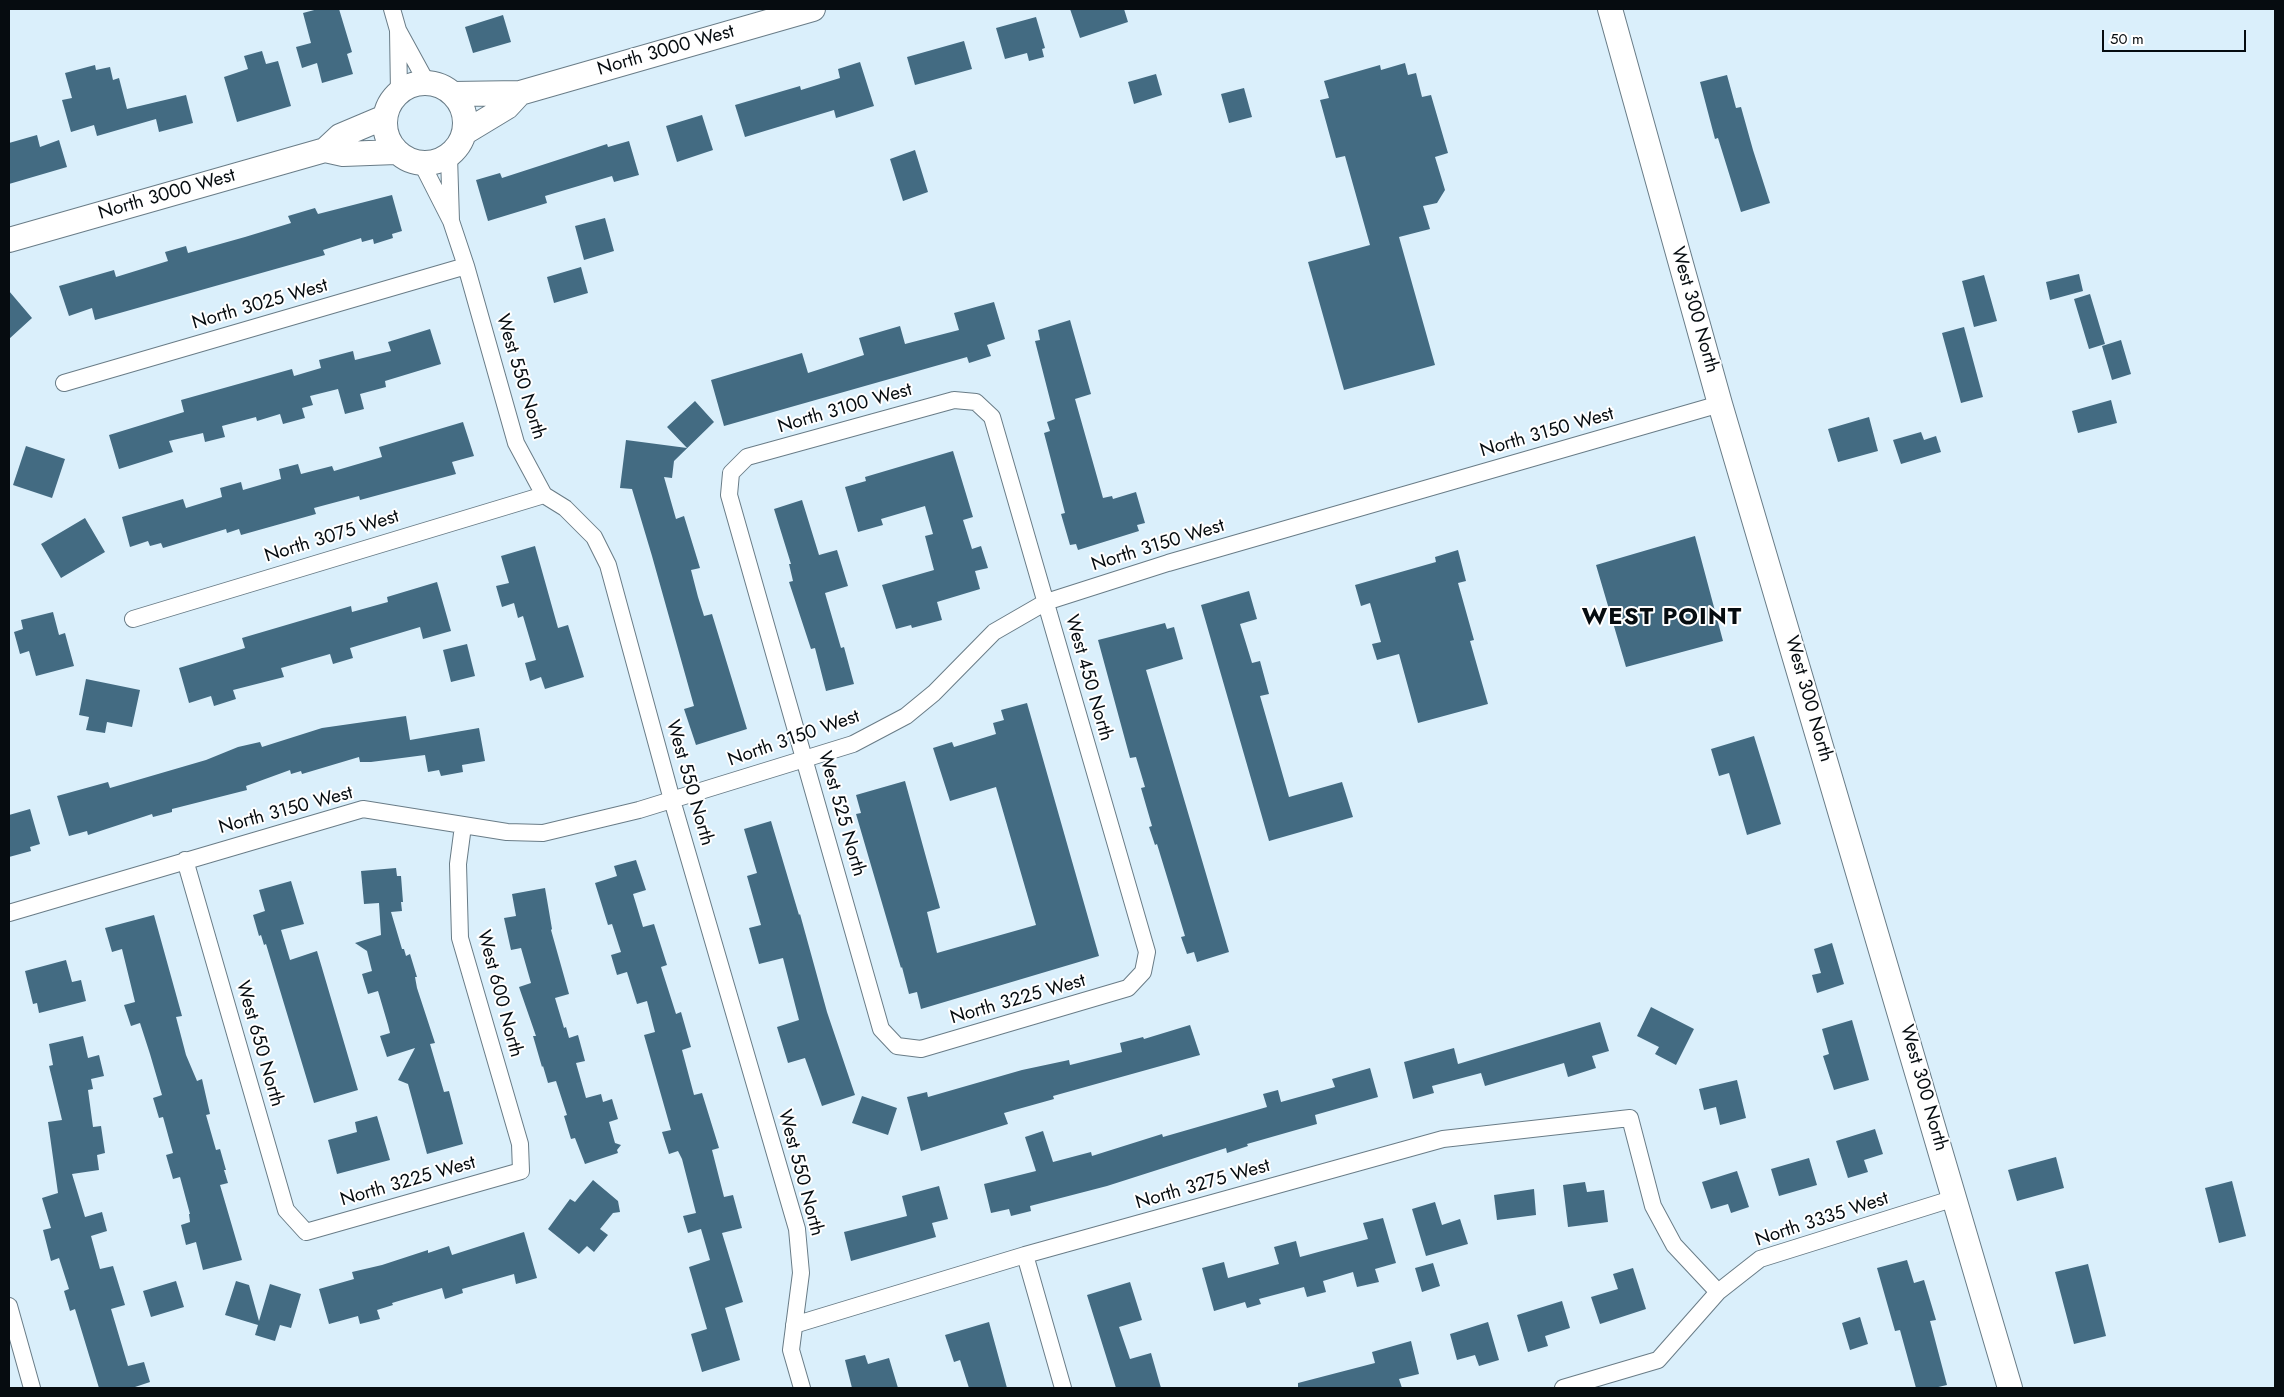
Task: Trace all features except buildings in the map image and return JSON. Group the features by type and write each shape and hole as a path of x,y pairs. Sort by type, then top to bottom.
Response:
{"main road":[{"name":"North 3000 West","path":"453,94 520,93 813,9"},
{"name":"West 300 North","path":"1610,9 1720,404 2010,1388"},
{"path":"427,83 441,86 453,94 461,106 466,123 458,146 449,156 436,162 422,164 408,160 396,152 387,136 385,117 390,104 399,93 410,86 427,83"},
{"name":"North 3000 West","path":"464,133 507,107 520,93"},
{"name":"North 3000 West","path":"9,240 325,150 340,136 385,117"},
{"name":"North 3000 West","path":"325,150 343,154 396,152"}],"street":[{"path":"392,9 398,30 427,83"},
{"path":"398,30 399,93"},
{"name":"West 550 North","path":"449,156 451,221"},
{"name":"West 550 North","path":"422,164 451,221 466,266 516,444 544,494 566,508 594,537 608,565 672,800 797,1229 801,1273 791,1350 802,1388"},
{"name":"North 3025 West","path":"64,383 466,266"},
{"name":"North 3100 West","path":"731,473 748,457 954,400 976,402"},
{"name":"West 450 North","path":"976,402 992,416 1147,952 1143,972"},
{"name":"North 3150 West","path":"9,913 363,809 507,832 543,833 639,810 853,744 906,716 934,692 994,632 1046,602 1177,560 1720,404"},
{"name":"West 525 North","path":"731,473 729,495 881,1029 897,1046"},
{"name":"North 3075 West","path":"133,619 544,494"},
{"name":"West 600 North","path":"463,826 458,864 460,938 520,1144 521,1171"},
{"name":"West 650 North","path":"185,860 286,1210 306,1232"},
{"name":"North 3225 West","path":"897,1046 921,1049 1128,988 1143,972"},
{"name":"North 3275 West","path":"794,1324 1025,1256 1443,1138 1630,1118 1653,1206 1674,1246 1718,1292"},
{"name":"North 3225 West","path":"306,1232 521,1171"},
{"name":"North 3335 West","path":"1563,1388 1658,1360 1718,1292 1760,1258 1955,1198"},
{"path":"1025,1256 1063,1388"},
{"path":"9,1306 32,1388"}],"district":[{"name":"WEST POINT","path":"1662,618"}]}
